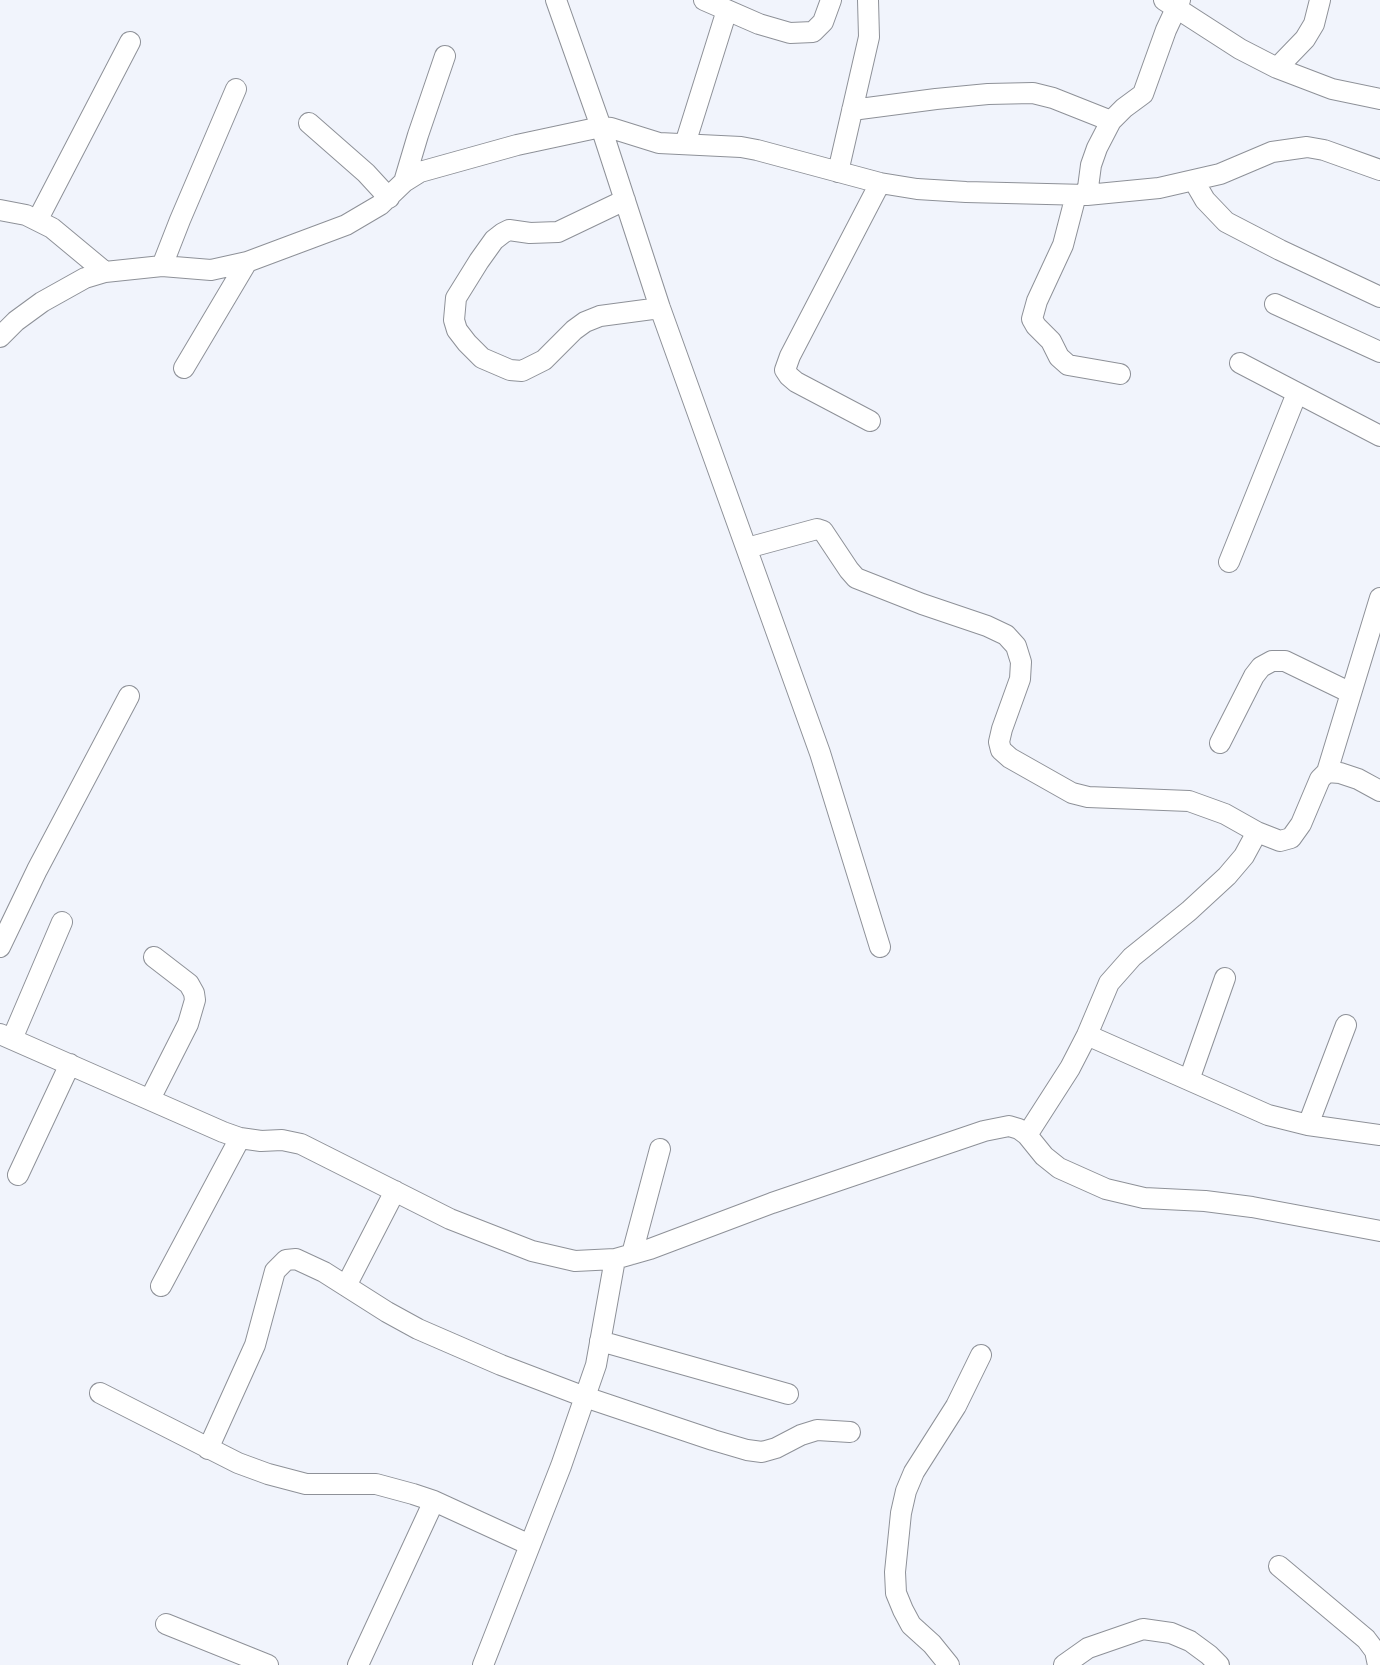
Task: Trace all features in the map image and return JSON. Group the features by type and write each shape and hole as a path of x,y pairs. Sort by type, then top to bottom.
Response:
{"street":[{"path":"704,0 759,24 790,33 813,32 823,22 831,0"},
{"path":"838,172 869,37 868,0"},
{"path":"1277,68 1305,39 1314,24 1320,0"},
{"path":"560,1 660,308 820,753 880,947"},
{"path":"1120,374 1068,365 1059,357 1051,341 1032,319 1037,301 1063,245 1082,195 1094,155 1111,121 1143,94 1173,3 1240,49 1277,68 1332,88 1380,99"},
{"path":"685,144 727,10"},
{"path":"38,219 130,42"},
{"path":"404,182 445,56"},
{"path":"162,266 236,88"},
{"path":"852,110 936,99 1023,93 1053,98 1111,121"},
{"path":"309,123 366,173 388,198"},
{"path":"0,337 16,321 42,302 85,278 105,272 162,266 211,270 247,262 346,225 367,214 404,182 420,172 467,157 601,127 659,142 741,147 880,183 956,192 1082,195 1159,188 1220,174 1272,152 1307,147 1323,150 1380,170"},
{"path":"1194,181 1205,200 1226,222 1380,297"},
{"path":"870,421 796,382 785,370 790,356 880,183"},
{"path":"625,200 558,232 530,233 509,230 503,233 494,240 456,298 454,320 457,330 482,358 510,370 522,371 544,360 585,322 600,316 660,308"},
{"path":"0,210 38,219 105,272"},
{"path":"184,368 247,262"},
{"path":"1275,304 1380,352"},
{"path":"1240,363 1380,436"},
{"path":"1229,562 1298,393"},
{"path":"747,548 817,529 823,531 856,578 1006,635 1016,646 1021,662 1020,679 999,742 1001,750 1010,758 1056,785 1072,793 1088,797 1189,801 1225,814 1257,832 1280,841 1291,838 1301,824 1320,779 1327,772 1380,598"},
{"path":"1220,743 1254,676 1261,667 1272,661 1285,661 1351,693"},
{"path":"0,947 37,870 129,696"},
{"path":"1327,772 1340,773 1358,779 1380,791"},
{"path":"1027,1135 1058,1087 1087,1035 1101,998 1114,976 1132,957 1189,911 1227,876 1244,856 1257,832"},
{"path":"62,922 6,1037 240,1138 261,1141 282,1140 320,1151 450,1219 532,1251 575,1261 624,1256 984,1131 1009,1126 1027,1135 1044,1156 1059,1168 1087,1182 1116,1192 1144,1198 1205,1201 1252,1207 1380,1231"},
{"path":"150,1099 188,1024 195,1000 189,984 154,957"},
{"path":"1190,1080 1225,978"},
{"path":"1308,1125 1346,1025"},
{"path":"1087,1035 1268,1115 1308,1125 1380,1135"},
{"path":"18,1175 70,1064"},
{"path":"161,1286 240,1138"},
{"path":"483,1665 561,1467 596,1365 600,1341 624,1256 660,1149"},
{"path":"346,1286 394,1191"},
{"path":"208,1449 255,1345 270,1282 280,1264 286,1260 296,1259 324,1272 418,1329 501,1365 585,1397 747,1450 762,1452 817,1430 850,1432"},
{"path":"600,1341 788,1394"},
{"path":"949,1665 932,1644 911,1625 896,1593 895,1572 901,1513 906,1491 914,1472 951,1414 981,1355"},
{"path":"100,1393 237,1463 268,1474 306,1484 376,1484 434,1501 530,1545"},
{"path":"358,1665 434,1501"},
{"path":"1279,1566 1365,1638 1375,1652 1378,1665"},
{"path":"166,1624 268,1665"},
{"path":"1064,1665 1088,1648 1143,1629 1171,1633 1190,1641 1219,1665"}]}
